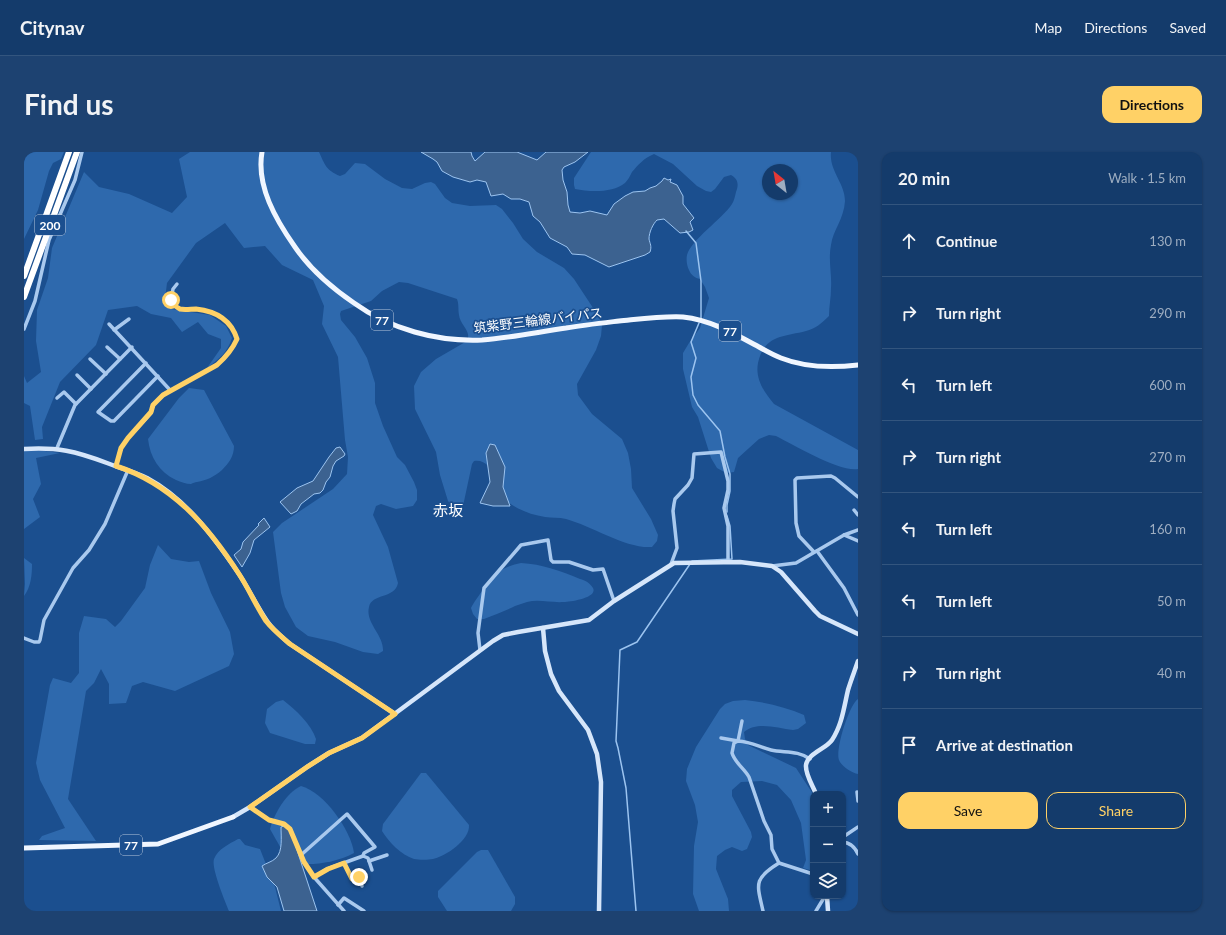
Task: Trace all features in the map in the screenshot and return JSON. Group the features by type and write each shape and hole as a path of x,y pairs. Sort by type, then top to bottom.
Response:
{"highway":[{"name":"200","path":"24,276 69,152"},
{"name":"200","path":"24,297 76,152"}],"main road":[{"name":"筑紫野三輪線バイパス","path":"262,152 261,172 268,198 279,224 299,254 318,275 344,296 374,316 395,325 418,333 450,338 481,340 642,318 684,317 723,328 779,358 798,364 831,367 858,365"},
{"name":"77","path":"24,848 158,844 233,817"}],"street":[{"path":"24,329 36,301 49,240 75,180 82,152"},
{"path":"116,466 121,448 151,412 153,405 170,390 217,365 233,348 237,339 234,330 228,323 216,314 176,307 171,300 173,289 177,284"},
{"path":"114,330 129,319"},
{"path":"108,324 170,390"},
{"path":"107,348 120,359"},
{"path":"56,448 76,404 132,348"},
{"path":"90,360 106,374"},
{"path":"146,363 98,412 110,421 114,421 158,376"},
{"path":"77,375 91,389"},
{"path":"57,398 64,392 76,404"},
{"path":"24,449 56,448 81,454 128,470 163,488 186,505 204,526 239,573 267,621 277,633 290,644 395,714"},
{"path":"671,564 677,548 673,511 675,499 690,482 693,474 693,456 696,454 721,452 728,481 724,512 728,526 728,562"},
{"path":"24,638 34,642 39,642 44,620 73,568 89,550 104,524 128,470"},
{"path":"858,497 836,478 831,476 796,478 795,480 796,523 799,536 815,551 844,588 858,615"},
{"path":"854,510 858,515"},
{"path":"233,817 329,753 362,738 480,650 503,635 589,620 614,601 671,564 728,562 772,566 796,563 844,534 858,530"},
{"path":"844,534 858,541"},
{"path":"480,650 478,633 484,588 521,545 548,540 551,560 553,562 569,562 593,570 603,569 614,601"},
{"path":"772,566 781,572 800,596 820,616 858,634"},
{"path":"543,628 545,652 551,674 559,691 588,730 597,754 601,782 599,911"},
{"path":"815,791 808,776 806,766 810,759 831,741 841,719 848,688 858,661"},
{"path":"742,721 738,741 734,743 732,749 732,756 746,771 749,777 764,820 771,835 772,849 779,863 810,873"},
{"path":"721,738 754,744 771,750 790,751 805,755 810,759"},
{"path":"857,792 858,801"},
{"path":"250,807 269,820 287,826 290,829 301,855 314,877 344,911"},
{"path":"301,855 347,814 375,847 364,853 363,856 328,869 314,877"},
{"path":"846,835 858,827"},
{"path":"846,843 854,846 858,854"},
{"path":"369,861 388,855"},
{"path":"363,856 368,858 372,870"},
{"path":"344,863 352,879 359,877 362,886"},
{"path":"763,911 757,885 759,881 779,863"},
{"path":"338,906 344,898 364,911"},
{"path":"816,911 824,899"},
{"path":"826,899 828,911"}],"shaded area":[{"path":"24,152 64,152 61,159 53,163 49,171 38,210 24,239"},
{"path":"190,152 319,152 326,167 340,176 345,174 355,163 365,164 385,179 402,188 412,189 431,182 435,184 445,198 452,203 470,206 496,205 502,209 523,239 537,252 564,268 574,279 599,317 602,325 601,336 596,350 577,384 578,395 592,414 622,439 628,453 632,488 651,519 658,535 657,541 652,547 642,547 620,541 566,519 540,516 521,510 508,502 500,491 491,470 481,461 474,461 472,464 463,506 452,506 448,501 440,475 436,452 415,409 414,386 421,372 436,359 467,341 468,334 460,319 457,299 408,283 399,282 382,291 371,301 341,311 340,314 341,320 355,337 367,358 375,383 375,403 383,426 397,457 405,465 417,490 417,500 413,506 396,509 381,504 376,506 373,515 388,547 398,583 393,592 374,600 369,607 368,613 383,645 383,651 378,654 363,652 335,642 308,636 296,627 285,607 281,593 273,532 282,523 333,489 347,474 348,457 345,440 338,357 322,324 324,306 313,280 282,265 265,246 244,248 225,223 196,243 167,283 165,299 171,309 210,315 226,326 232,338 228,348 222,355 207,368 221,348 221,339 208,334 198,322 182,332 171,318 151,314 137,306 108,310 96,345 60,382 42,427 43,439 35,440 30,406 24,403 24,376 27,383 41,372 36,341 37,310 48,278 52,248 84,172 99,187 129,194 172,213 187,197 179,159"},
{"path":"421,152 471,152 475,161 485,152 517,152 537,160 546,152 588,152 575,162 564,167 562,170 570,212 580,213 590,211 607,215 614,204 625,196 633,192 645,191 656,186 664,178 668,180 671,179 670,182 677,185 683,196 683,204 694,218 690,222 693,230 680,233 664,219 657,220 650,234 650,252 609,267 585,255 572,254 567,247 550,238 540,222 533,216 529,202 520,199 511,199 503,194 491,196 486,182 477,180 470,182 453,177 442,171 437,162"},
{"path":"591,152 831,152 832,165 843,188 845,201 843,213 834,234 830,251 831,295 829,316 812,329 782,336 770,342 761,354 757,369 761,385 774,404 858,450 858,469 850,469 828,462 776,436 769,435 759,439 738,458 734,472 726,473 717,468 711,458 698,417 692,407 683,369 683,353 700,328 709,298 700,279 693,276 690,272 687,265 687,255 700,236 732,204 737,187 735,178 731,175 724,177 715,189 711,192 706,191 697,186 673,164 654,154 639,164 625,183 614,189 587,191 575,189 574,178"},
{"path":"189,388 204,390 234,446 231,459 222,470 210,478 191,484 170,477 160,468 153,458 148,439 179,398"},
{"path":"490,444 495,445 505,467 503,487 510,506 493,506 480,503 490,482 486,453"},
{"path":"340,447 345,454 336,461 323,490 320,493 314,494 301,504 297,511 291,514 280,502 297,488 313,481 336,448"},
{"path":"37,450 60,453 36,458 41,484 33,499 40,517 24,529 24,451"},
{"path":"264,518 270,527 254,540 250,553 242,567 234,555 241,549 243,542"},
{"path":"158,545 171,559 189,562 199,561 211,593 230,632 234,654 229,666 175,691 143,682 132,686 126,703 109,704 109,684 101,669 94,683 86,691 68,799 96,841 39,840 42,836 65,828 40,780 36,763 50,685 53,678 71,683 79,673 79,633 84,616 106,619 115,627 121,621 145,588 150,565"},
{"path":"24,558 32,564 30,585 24,596 25,584"},
{"path":"521,563 551,568 584,580 592,586 593,591 588,597 583,599 559,602 527,602 484,619 477,619 471,608 485,587 503,569"},
{"path":"858,699 858,774 844,767 839,760 838,755 847,718 854,703"},
{"path":"283,700 298,713 311,728 316,739 315,744 305,744 270,733 265,723 267,709 276,702"},
{"path":"745,700 760,702 775,705 804,715 806,723 798,729 793,730 761,726 744,732 748,745 796,768 811,791 810,870 803,868 806,860 801,823 791,800 777,785 762,781 741,782 732,790 732,796 751,832 752,837 747,849 742,851 732,847 717,856 716,869 728,899 729,911 699,911 693,894 694,846 698,822 695,805 686,781 687,769 696,747 720,709 725,704 733,701"},
{"path":"421,773 426,773 469,825 466,836 450,851 438,857 421,860 414,859 404,854 392,844 382,831 383,824"},
{"path":"301,786 319,796 335,813 348,834 354,853 323,863 307,864 292,863 283,852 270,829 281,804 290,794"},
{"path":"284,826 289,830 295,844 317,911 284,911 277,887 267,877 262,866 274,859 280,852 281,827"},
{"path":"240,839 245,845 260,849 275,887 281,911 229,911 216,877 214,859 221,850"},
{"path":"481,850 488,850 515,897 515,904 511,911 447,911 438,897 438,891 477,852"}],"waterway":[{"path":"686,231 696,243 701,281 701,319"},
{"path":"699,323 691,342 696,358 691,377 693,395 698,405 720,431 730,474 730,491 727,512"},
{"path":"692,561 732,559 730,526 727,516"},
{"path":"636,911 626,788 616,741 620,650 637,642 690,564"}],"district":[{"name":"赤坂","path":"448,510"}],"route":[{"path":"171,300 176,307 181,309 196,309 216,314 228,323 234,330 237,339 233,348 217,365 170,390 153,405 151,412 121,448 116,466 135,473 163,488 191,512 204,526 239,573 267,621 277,633 290,644 395,714 362,738 329,753 307,767 250,807 269,820 284,824 290,829 304,862 314,877 328,869 344,863 352,879 359,877"}]}
